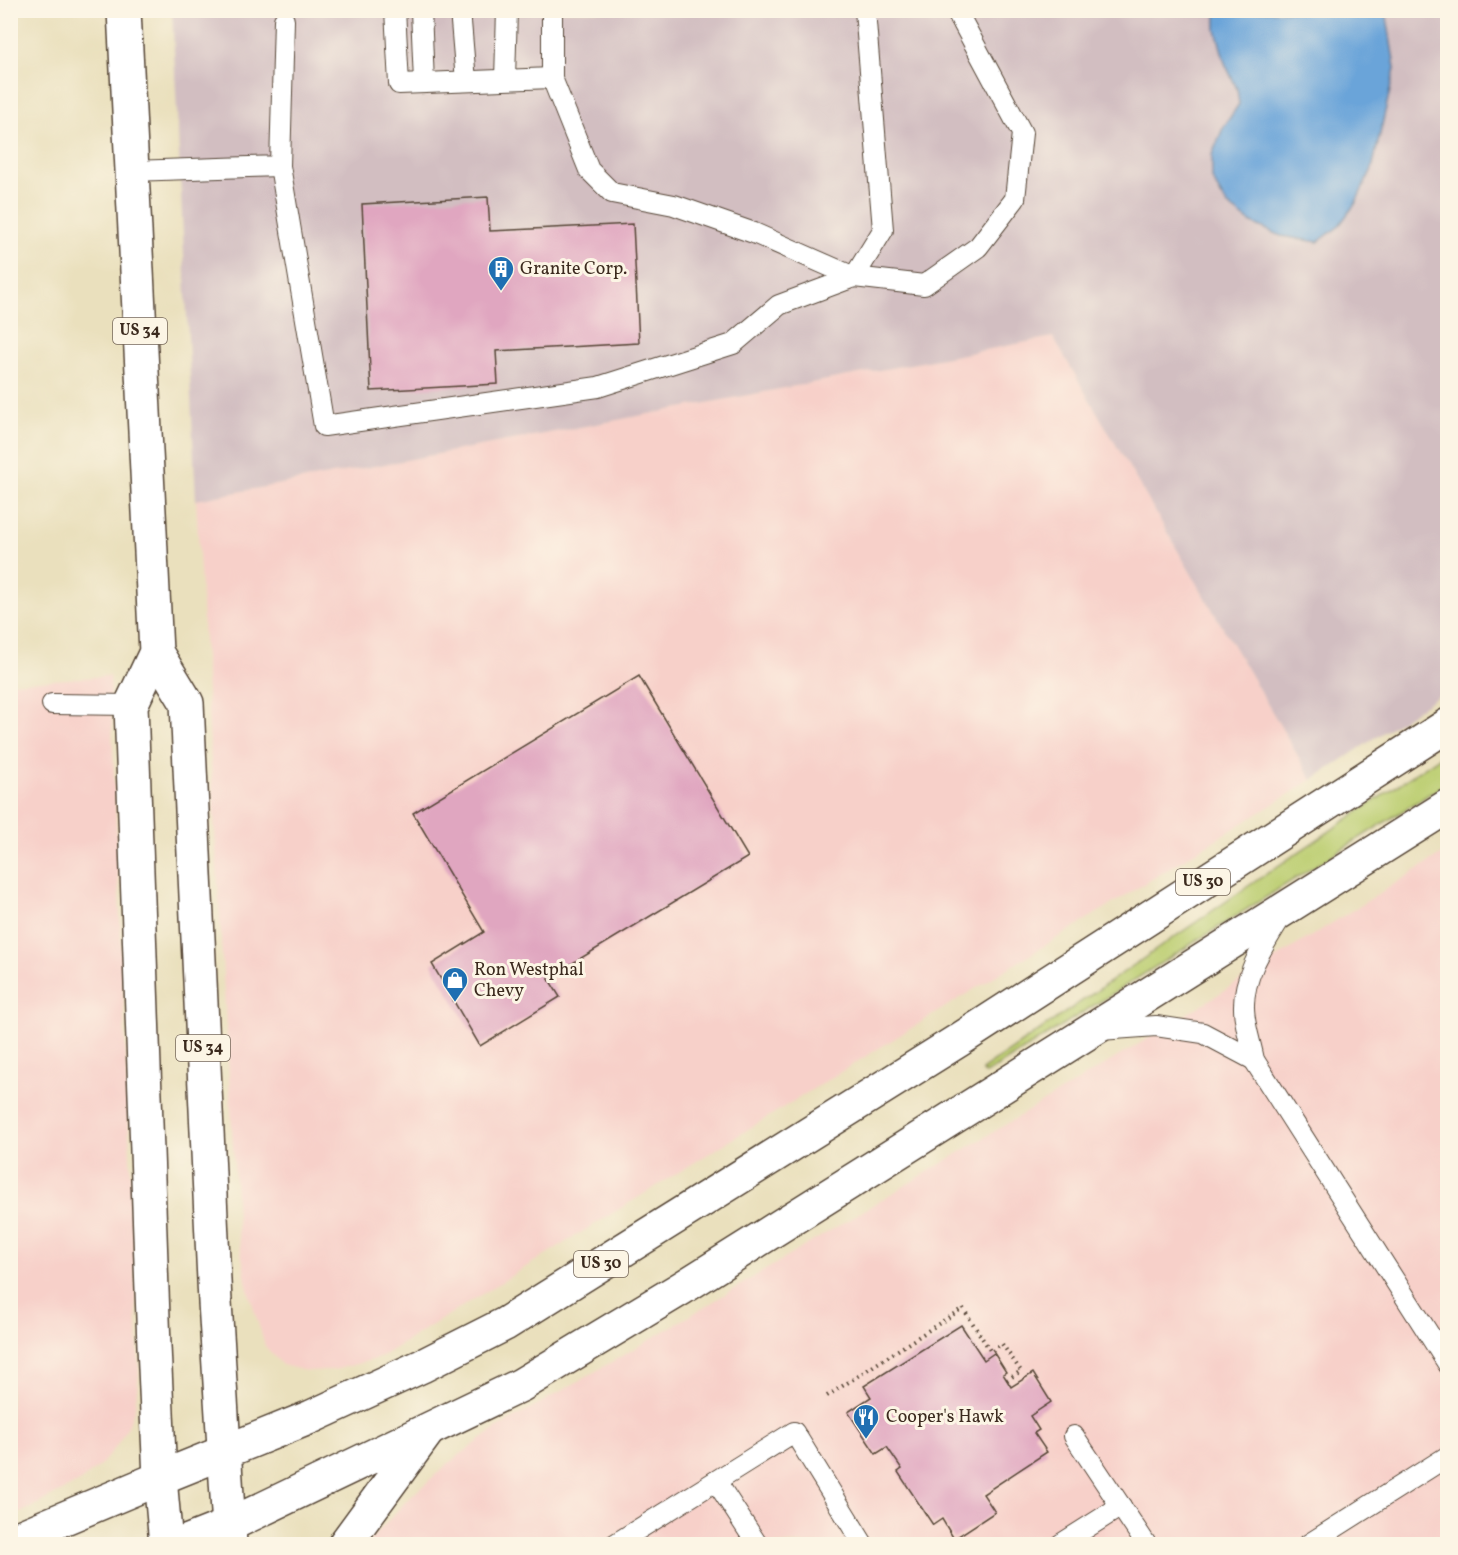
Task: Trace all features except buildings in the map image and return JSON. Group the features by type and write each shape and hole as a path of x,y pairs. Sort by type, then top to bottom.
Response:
{"main road":[{"name":"US 34","path":"124,10 156,652 131,705 160,1478 166,1545"},
{"name":"US 34","path":"156,652 187,703 214,1290 229,1535"},
{"name":"US 30","path":"160,1478 321,1413 505,1324 949,1046 1448,725"},
{"path":"182,1545 229,1535 521,1385 1448,806"},
{"path":"345,1545 428,1431"},
{"path":"10,1541 160,1478"}],"lane":[{"path":"395,10 399,84 552,78"},
{"path":"421,10 424,83"},
{"path":"460,10 466,81"},
{"path":"505,80 507,10"},
{"path":"552,10 552,78 589,170 612,193 674,205 754,233 854,277 924,285 978,248 1015,199 1022,133 956,10"},
{"path":"284,20 280,166 324,426 598,387 733,344 779,305 854,277 883,230 865,10"},
{"path":"132,171 280,166"},
{"path":"52,704 131,705"},
{"path":"1290,903 1259,952 1245,988 1244,1010 1254,1060 1448,1364"},
{"path":"1089,1031 1156,1026 1203,1033 1254,1060"},
{"path":"615,1545 794,1432 863,1545"},
{"path":"1074,1436 1146,1545"},
{"path":"1309,1545 1448,1456"},
{"path":"716,1480 757,1545"},
{"path":"1061,1545 1121,1506"}],"path":[{"path":"827,1396 963,1308 991,1352 1002,1344 1021,1371 1007,1380"}],"shaded area":[{"path":"172,11 1447,11 1447,690 1312,780 1053,337 196,500"},
{"path":"1053,337 1312,780 379,1358 334,1370 306,1371 282,1365 265,1346 247,1286 238,1234 196,500"},
{"path":"110,676 139,1374 135,1407 129,1424 117,1445 100,1466 79,1482 11,1518 11,683"},
{"path":"1447,851 1447,1544 367,1544 408,1499 450,1462 497,1428 648,1341 1139,1044"}],"green space":[{"path":"1447,752 1447,783 985,1074 982,1070 1247,887"}],"water":[{"path":"1216,11 1386,11 1395,68 1372,169 1355,204 1338,227 1318,242 1281,236 1250,222 1227,205 1212,179 1212,155 1223,128 1239,104 1237,89 1225,63 1216,30"}],"place":[{"name":"Granite Corp.","path":"501,292"},
{"name":"Ron Westphal Chevy","path":"455,1003"},
{"name":"Cooper's Hawk","path":"866,1440"}]}
